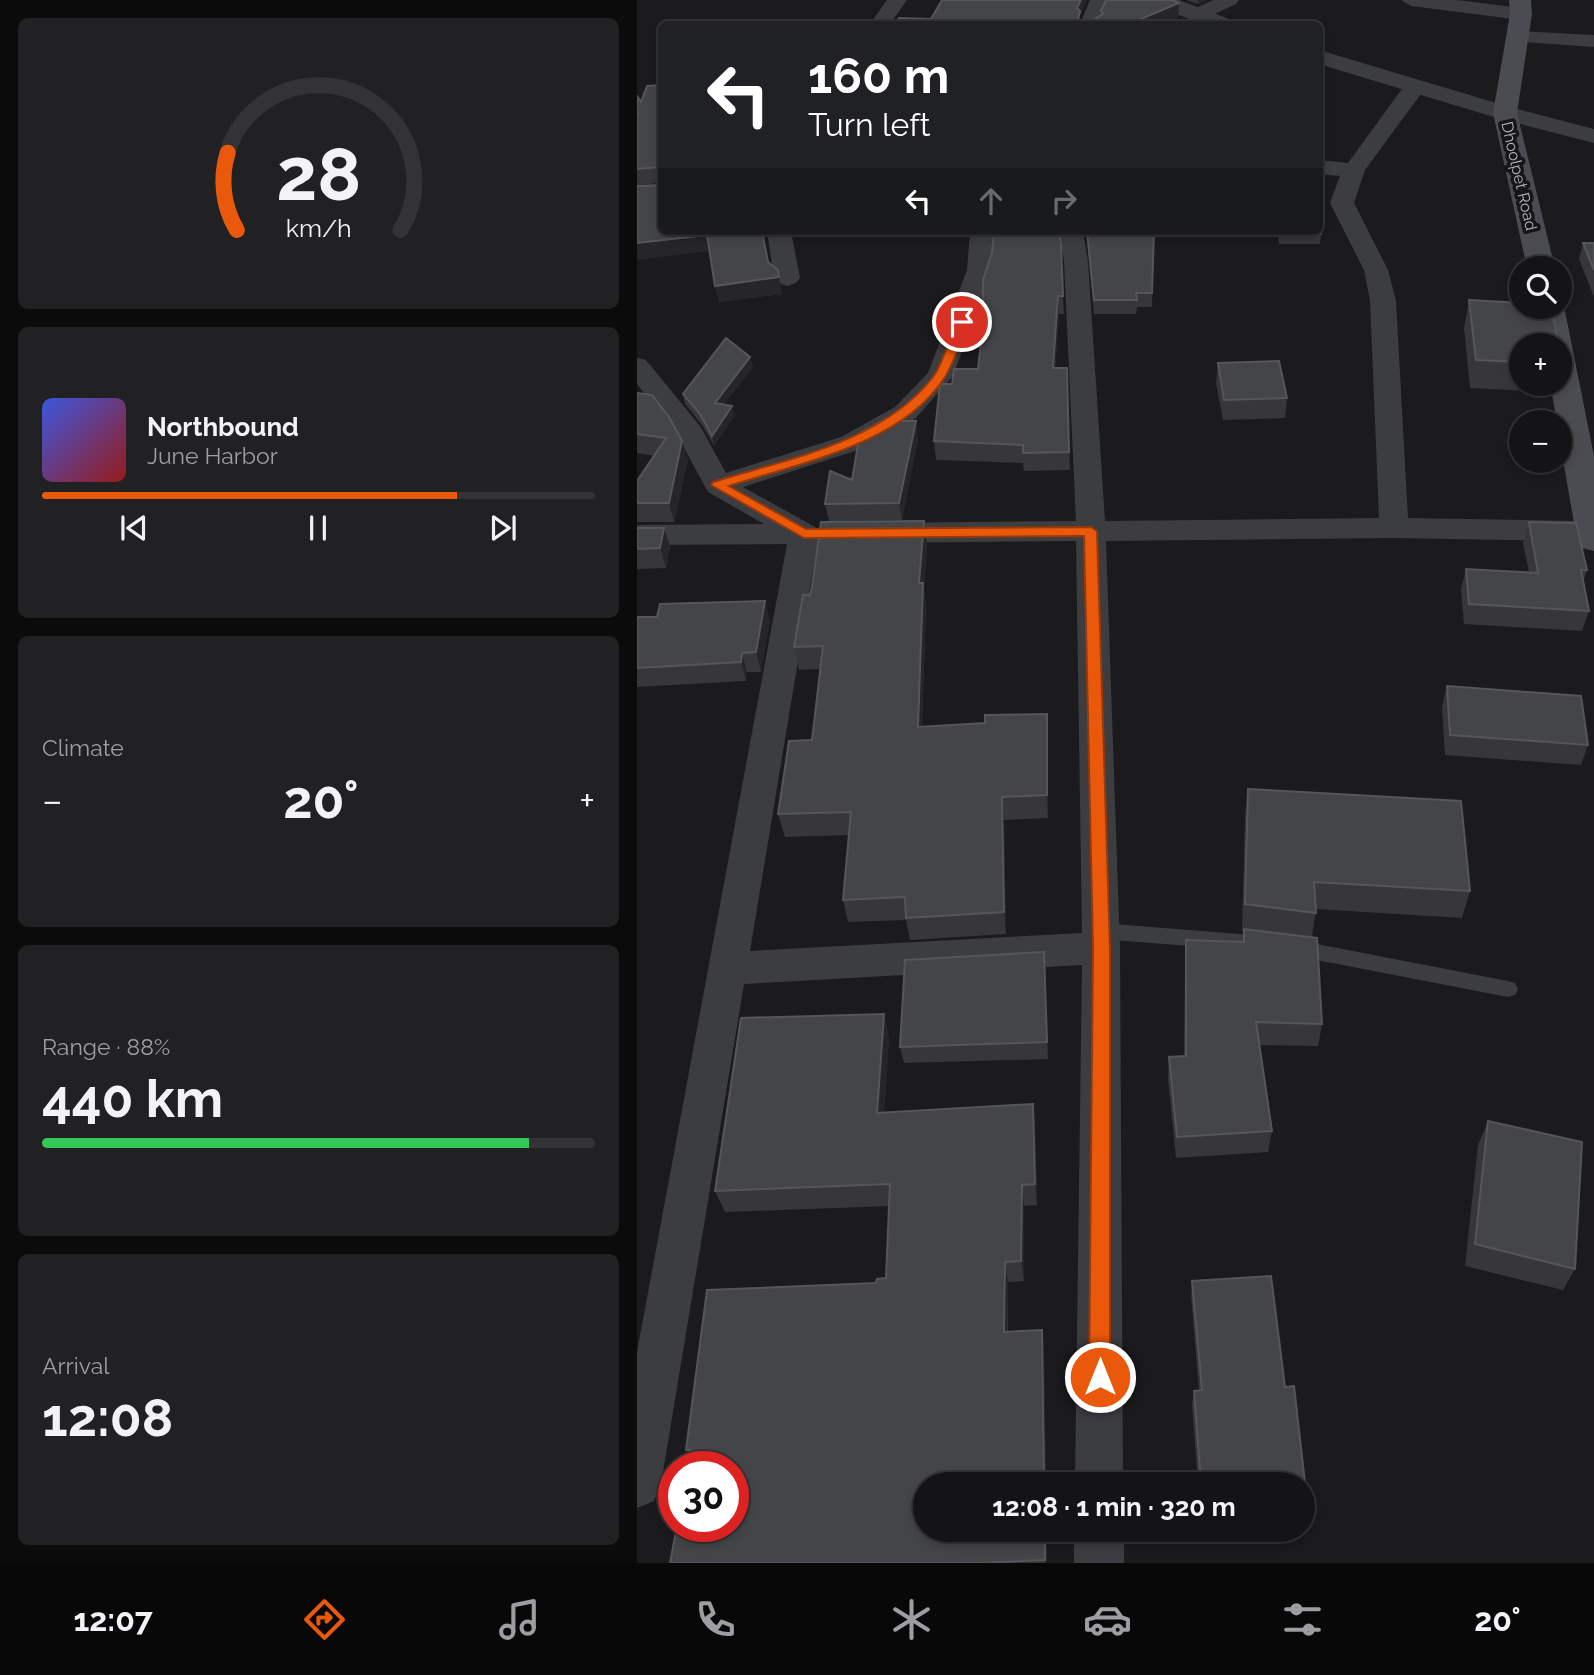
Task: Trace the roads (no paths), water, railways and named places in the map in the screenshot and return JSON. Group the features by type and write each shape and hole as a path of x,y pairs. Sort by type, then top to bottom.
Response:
{"main road":[{"name":"Dhoolpet Road","path":"1520,17 1504,113 1538,256"},
{"path":"1567,396 1594,535"}],"street":[{"path":"882,21 897,0"},
{"path":"1091,21 1100,0"},
{"path":"1160,0 1210,21"},
{"path":"1213,21 1230,0"},
{"path":"1412,0 1520,17 1594,41"},
{"path":"1323,58 1504,113 1594,136"},
{"path":"1394,528 1383,300 1376,270 1331,203 1415,87"},
{"path":"1323,167 1354,170"},
{"path":"780,235 787,278"},
{"path":"718,485 851,443 905,413 940,376 979,270 982,235"},
{"path":"1072,235 1076,261 1091,531 1101,939 1099,1472"},
{"path":"637,366 690,432 718,485 827,534"},
{"path":"637,535 1394,528 1594,535"},
{"path":"637,1484 643,1423 728,969 827,534"},
{"path":"728,969 1101,939"},
{"path":"1099,1542 1099,1563"}],"lane":[{"path":"1101,939 1231,940 1320,951 1508,989"}]}
